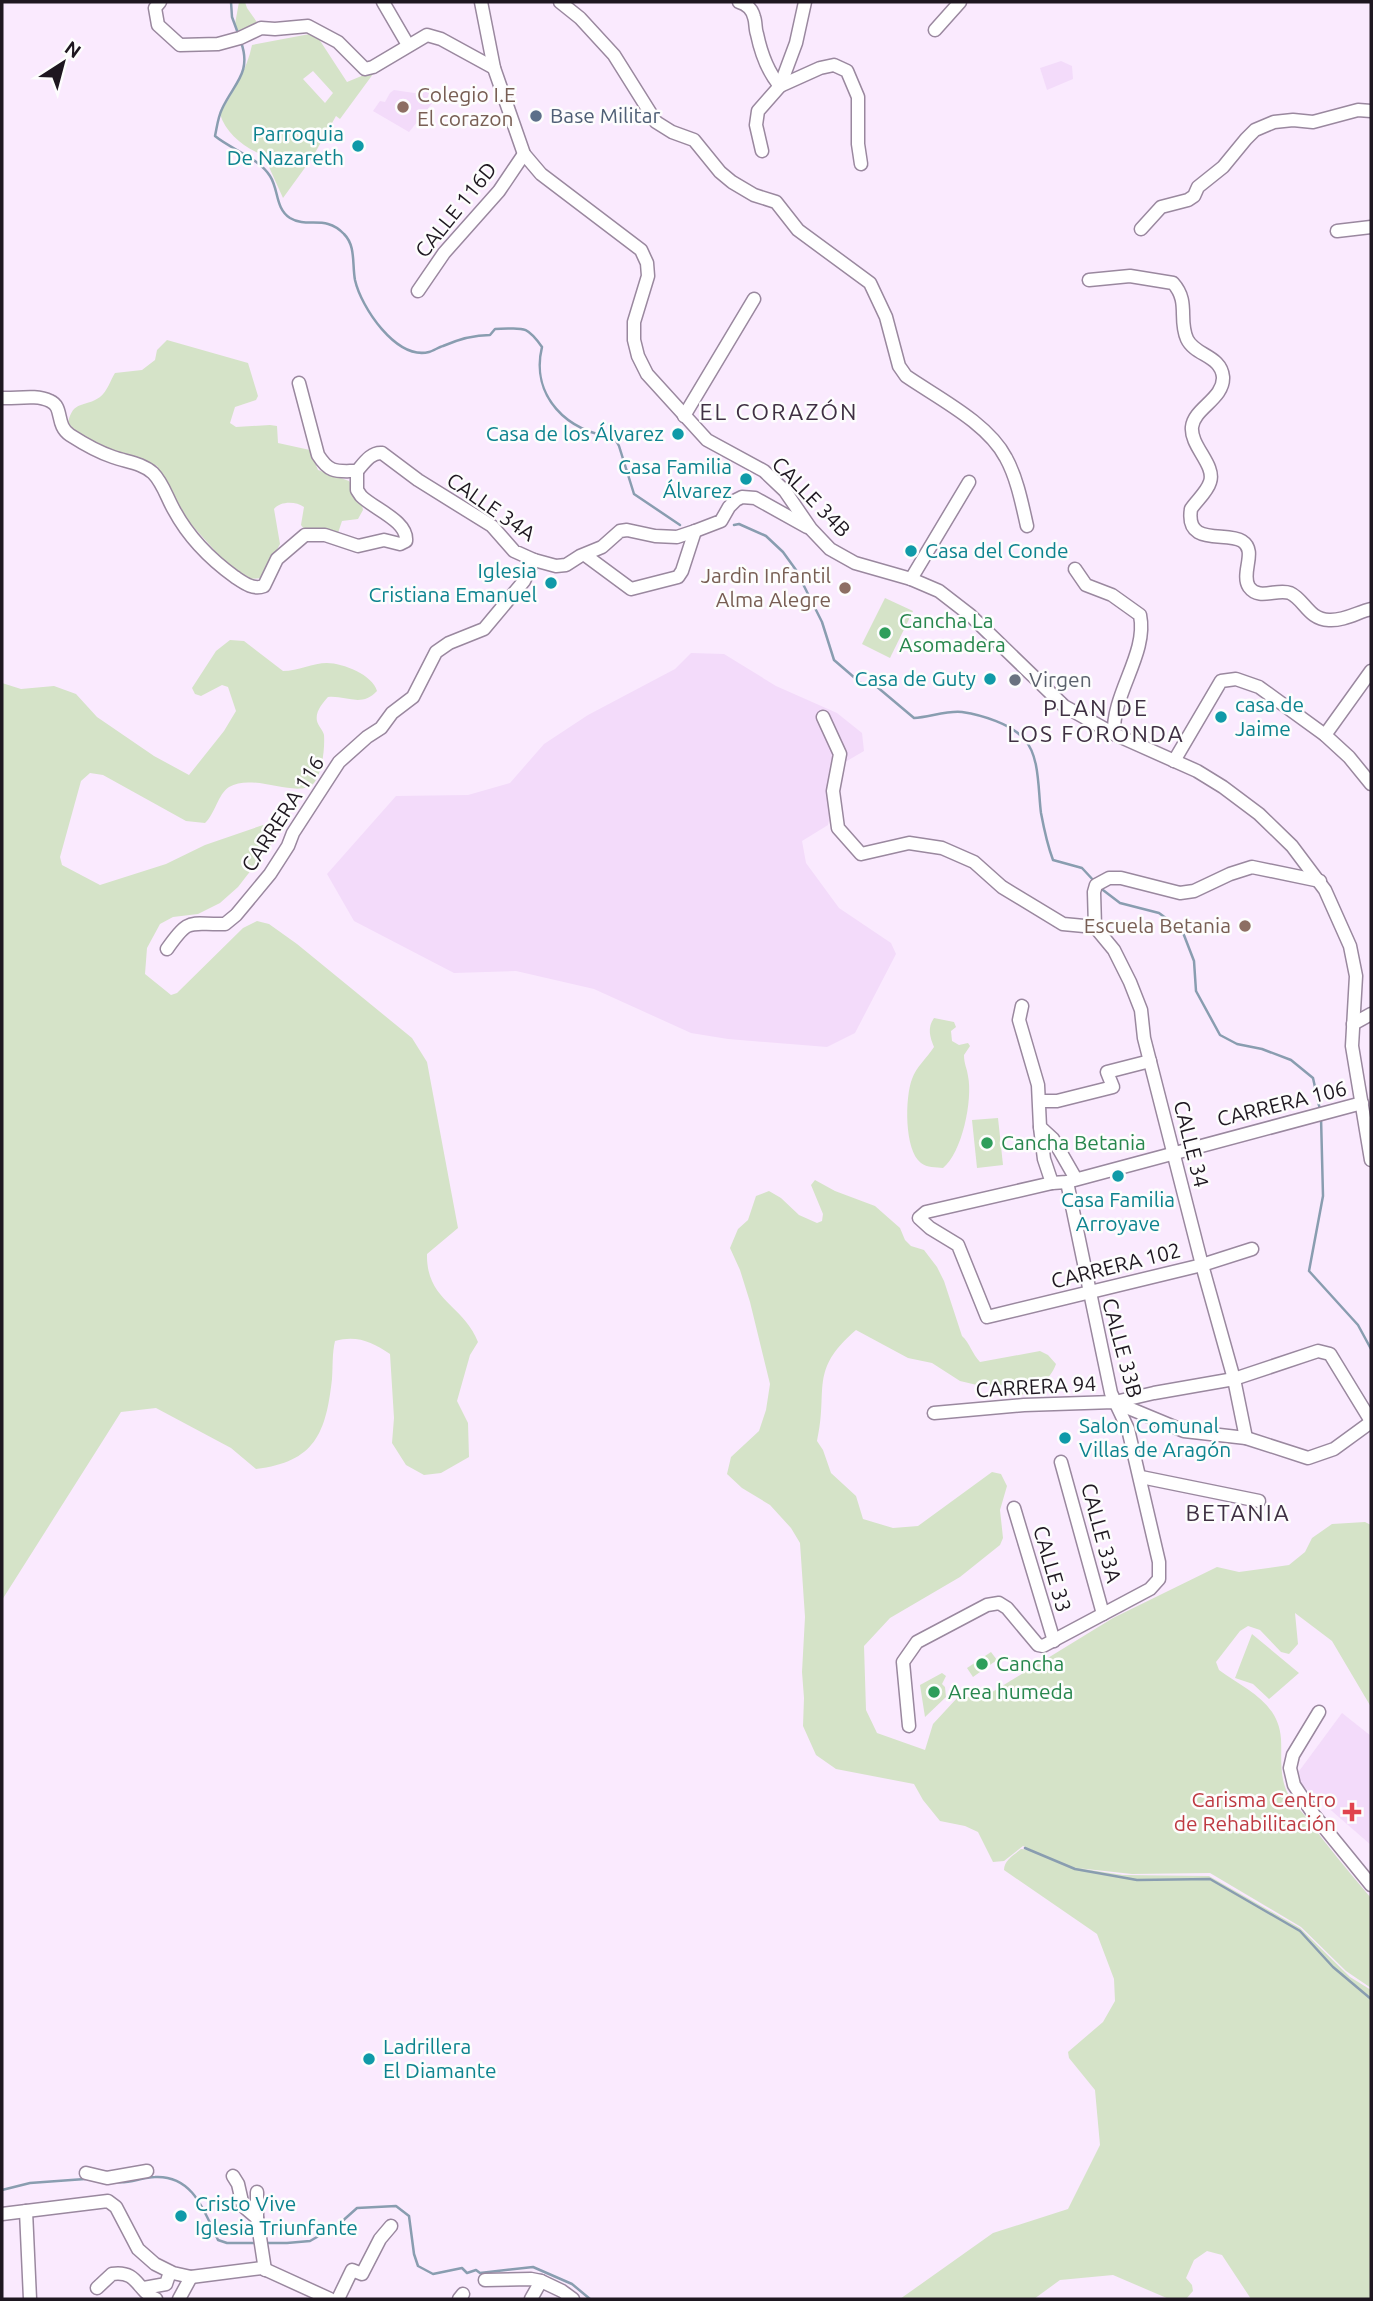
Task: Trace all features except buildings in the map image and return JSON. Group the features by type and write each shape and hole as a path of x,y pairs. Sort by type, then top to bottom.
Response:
{"street":[{"path":"160,2 155,8 158,25 180,45 218,44 264,28 308,26 338,42 365,69 427,35 441,39 494,68"},
{"path":"383,2 408,45"},
{"name":"CALLE 34B","path":"481,2 494,68 524,154 541,174 641,250 647,263 648,276 634,322 636,348 647,374 684,416 707,440 764,471 785,491 811,529 830,549 855,563 911,579 939,592 970,615 1064,706 1114,734 1197,771 1259,814 1292,846 1320,881 1350,946 1356,976 1352,1046 1371,1160"},
{"path":"560,2 580,18 614,55 656,122 672,132 694,140 720,172 732,182 754,195 776,202 798,230 870,284 886,317 900,366 906,376 965,415 998,445 1007,459 1027,526"},
{"path":"741,2 747,5 754,16 764,60 780,86"},
{"path":"762,151 756,125 758,111 780,86 796,43 805,2"},
{"path":"935,30 960,2"},
{"path":"780,86 820,68 834,65 847,71 858,97 858,144 861,164"},
{"path":"1141,229 1161,207 1194,196 1198,187 1223,167 1255,130 1274,122 1313,122 1358,110 1371,111"},
{"name":"CALLE 116D","path":"418,291 444,253 499,191 524,154"},
{"path":"1337,231 1371,227"},
{"path":"1089,279 1130,276 1173,283 1184,300 1187,340 1218,364 1223,376 1222,385 1192,426 1194,438 1211,476 1210,484 1191,509 1192,523 1197,530 1204,535 1234,538 1246,544 1249,550 1245,578 1255,592 1290,593 1311,614 1330,620 1371,609"},
{"path":"684,416 754,299"},
{"path":"2,398 43,399 53,402 58,409 61,427 68,434 100,452 149,471 163,486 174,510 196,543 214,561 245,584 255,588 264,586 278,558 305,535 325,535 358,546 384,540 400,544 406,541 406,534 398,523 361,496 357,490 358,471 333,471 323,464 317,455 299,383"},
{"name":"CALLE 34A","path":"358,471 368,458 377,452 382,453 418,480 492,526 513,551 556,566 566,565 602,547 620,531 677,537 695,531 721,521 729,508 742,497 755,498 811,529"},
{"path":"911,579 969,482"},
{"path":"585,555 631,589 678,577 695,531"},
{"name":"CARRERA 116","path":"167,949 181,928 196,922 225,924 236,915 270,874 339,762 381,728 392,713 413,697 436,652 449,643 484,629 524,581 534,560"},
{"path":"1075,569 1086,585 1112,595 1140,615 1143,630 1117,703 1113,718 1114,734"},
{"path":"1325,735 1371,671"},
{"path":"1174,761 1221,681 1236,679 1259,687 1325,735 1349,757 1371,784"},
{"path":"823,717 840,754 833,791 838,828 862,853 909,843 942,848 974,862 1002,887 1063,924 1095,928 1094,892 1096,885 1109,878 1121,878 1180,893 1194,891 1252,867 1320,881"},
{"name":"CALLE 34","path":"1095,928 1114,950 1141,1010 1144,1038 1234,1379 1246,1438"},
{"path":"1022,1006 1019,1020 1034,1063 1044,1159 1052,1183"},
{"path":"1353,1024 1371,1014"},
{"path":"1040,1101 1057,1101 1113,1087 1107,1072 1150,1061"},
{"name":"CARRERA 106","path":"987,1317 958,1245 921,1222 921,1215 1071,1180 1362,1103"},
{"name":"CALLE 33B","path":"1040,1127 1053,1139 1071,1180 1088,1293 1114,1402 1128,1429 1141,1477 1159,1562 1158,1579 1150,1589 1103,1614"},
{"name":"CARRERA 102","path":"987,1317 1202,1265 1252,1249"},
{"path":"1114,1402 1234,1379 1318,1351 1330,1354 1371,1422"},
{"name":"CARRERA 94","path":"934,1413 1024,1405 1114,1402 1184,1431 1246,1438 1308,1458 1334,1449 1371,1422"},
{"name":"CALLE 33A","path":"1061,1462 1103,1614"},
{"path":"1141,1477 1259,1502"},
{"name":"CALLE 33","path":"1014,1508 1054,1641"},
{"path":"909,1726 903,1661 916,1642 987,1605 999,1603 1007,1608 1038,1645 1043,1646 1103,1614"},
{"path":"1319,1712 1293,1755 1290,1768 1294,1785 1314,1815 1371,1885"},
{"path":"2,2214 26,2211 107,2189 148,2171"},
{"path":"86,2174 107,2189 138,2249 155,2264 170,2272 191,2277 250,2269 265,2270 330,2299"},
{"path":"233,2176 238,2184 243,2206 258,2224"},
{"path":"257,2192 258,2224 265,2270"},
{"path":"26,2211 30,2299"},
{"path":"338,2299 352,2270 362,2274 380,2239 391,2226"},
{"path":"144,2288 166,2284 170,2272"},
{"path":"97,2288 103,2280 116,2273 133,2277 150,2297 156,2299"},
{"path":"180,2299 191,2277"},
{"path":"485,2280 531,2279 562,2291 573,2299"},
{"path":"531,2299 540,2283"}],"shaded area":[{"path":"1061,61 1072,66 1073,79 1047,90 1040,68"},
{"name":"Colegio I.E El corazon","path":"426,88 434,101 409,132 373,111 380,101 385,102 394,90 421,94"},
{"path":"691,653 724,654 776,686 837,713 862,733 864,751 840,765 828,825 802,841 806,863 839,908 891,943 896,954 855,1033 827,1047 728,1039 691,1033 594,989 516,971 454,973 354,921 327,874 396,796 468,795 510,783 544,744 588,715 675,669"},
{"name":"Carisma Centro de Rehabilitación","path":"1342,1713 1371,1736 1371,1845 1294,1778"}],"green space":[{"path":"239,2 245,2 261,28 240,38 235,24"},
{"path":"315,33 347,82 376,70 340,119 336,116 312,158 283,198 264,156 237,139 220,114 243,72 252,45","holes":["313,71 333,93 325,103 303,79"]},
{"path":"167,340 248,363 258,396 256,400 235,407 230,423 236,427 277,426 278,443 310,450 318,470 349,481 362,505 363,510 358,519 342,521 338,533 304,529 301,525 304,507 293,503 280,504 274,509 280,544 262,578 250,579 225,562 189,522 157,466 100,446 77,433 68,423 73,410 100,397 115,373 142,370 155,360 157,350"},
{"name":"Cancha La Asomadera","path":"885,598 913,611 890,658 862,644"},
{"path":"230,640 244,641 283,671 316,664 341,665 364,675 377,691 359,700 328,697 322,705 317,717 324,735 323,754 314,783 297,789 251,782 239,783 225,790 205,823 186,821 103,775 90,773 81,781 60,857 62,865 100,885 166,864 205,845 263,825 276,830 276,838 238,887 220,903 198,914 173,917 160,924 147,948 145,974 171,995 177,993 243,928 257,921 269,924 297,944 412,1038 427,1062 458,1228 427,1254 428,1270 439,1293 464,1319 478,1342 470,1355 457,1401 468,1423 469,1457 441,1473 424,1475 406,1465 392,1443 394,1418 390,1354 364,1341 335,1341 329,1398 321,1429 314,1442 292,1460 256,1469 231,1448 156,1408 121,1412 2,1600 2,683 21,689 54,686 76,694 97,717 154,756 189,775 224,731 236,711 228,687 222,685 201,696 195,694 192,688 216,651"},
{"path":"934,1018 954,1022 956,1027 951,1031 952,1041 959,1045 968,1043 970,1046 964,1055 969,1086 967,1112 956,1151 943,1168 926,1166 915,1156 908,1123 908,1098 912,1079 934,1047 930,1029"},
{"name":"Cancha Betania","path":"998,1118 1003,1165 977,1168 972,1120"},
{"path":"815,1180 835,1191 875,1206 900,1228 911,1246 924,1250 944,1281 962,1336 980,1362 1040,1351 1056,1364 1040,1386 1014,1396 1007,1392 1003,1385 977,1385 960,1381 932,1363 908,1358 856,1330 831,1357 823,1381 817,1441 831,1473 856,1496 863,1519 893,1528 918,1526 992,1472 1001,1474 1007,1486 1000,1510 1003,1538 1000,1545 960,1577 890,1618 864,1646 866,1710 877,1733 925,1750 933,1724 958,1697 984,1697 1113,1618 1217,1567 1239,1572 1289,1565 1305,1552 1312,1538 1332,1524 1365,1522 1371,1525 1371,1707 1332,1641 1295,1613 1298,1644 1289,1654 1281,1652 1260,1630 1248,1626 1240,1631 1216,1662 1219,1670 1250,1690 1274,1715 1279,1726 1282,1772 1287,1792 1371,1898 1371,1988 1346,1971 1301,1927 1210,1873 1132,1874 1077,1868 1123,1875 1209,1876 1300,1928 1350,1977 1371,1990 1371,2299 1251,2299 1222,2255 1207,2251 1194,2260 1186,2278 1193,2291 1186,2299 1169,2299 1113,2275 1060,2280 1034,2299 900,2299 993,2233 1068,2209 1100,2145 1095,2090 1069,2058 1068,2052 1103,2022 1115,2001 1114,1979 1097,1934 1004,1870 1008,1861 1021,1849 1032,1850 1023,1846 1004,1861 993,1862 978,1832 965,1826 940,1821 914,1784 836,1769 816,1755 803,1726 805,1617 800,1543 791,1528 770,1505 742,1488 727,1474 731,1457 759,1431 770,1384 750,1302 730,1248 738,1229 748,1220 756,1196 769,1191 799,1215 817,1223 822,1221 823,1214 811,1185"},
{"path":"1252,1634 1299,1673 1269,1699 1253,1684 1235,1678"},
{"name":"Cancha","path":"991,1652 997,1660 973,1677 967,1668"},
{"name":"Area humeda","path":"942,1673 946,1676 942,1684 946,1697 925,1717 920,1685"}],"waterway":[{"path":"231,2 232,17 239,36"},
{"path":"241,42 244,53 243,70 221,112 215,136 265,170 273,181 279,204 290,218 330,225 344,234 352,250 355,280 364,304 382,329 404,348 417,352 429,352 466,338 490,335 495,329 517,328 527,331 542,347 542,381 547,396 556,409 582,428 614,437 634,494 680,525"},
{"path":"734,525 739,524 766,536 783,552 796,570 822,622 834,660 863,685 876,686 914,718 962,712 996,721 1019,734 1033,755 1038,775 1041,813 1053,860 1082,868 1095,882"},
{"path":"1099,887 1120,903 1159,913 1182,930 1194,961 1196,991 1220,1035 1237,1044 1262,1049 1291,1060 1313,1078 1320,1110"},
{"path":"1321,1117 1323,1196 1309,1271 1358,1325 1371,1349"},
{"path":"1025,1848 1075,1869 1137,1880 1210,1879 1300,1931 1333,1967 1371,1999"},
{"path":"116,2182 155,2177 179,2182 196,2197 218,2240 227,2243 256,2243"},
{"path":"2,2190 30,2183 85,2179"},
{"path":"266,2243 310,2241 338,2225 357,2208 396,2206 409,2216 418,2266 433,2274 462,2268 467,2273 476,2270 480,2273 533,2267 572,2284 590,2299"}],"place":[{"name":"Colegio I.E El corazon","path":"403,107"},
{"name":"Base Militar","path":"536,116"},
{"name":"Parroquia De Nazareth","path":"358,146"},
{"name":"Casa de los Álvarez","path":"678,434"},
{"name":"Casa Familia Álvarez","path":"746,479"},
{"name":"Casa del Conde","path":"911,551"},
{"name":"Iglesia Cristiana Emanuel","path":"551,583"},
{"name":"Jardìn Infantil Alma Alegre","path":"845,588"},
{"name":"Cancha La Asomadera","path":"885,633"},
{"name":"Casa de Guty","path":"990,679"},
{"name":"Virgen","path":"1015,680"},
{"name":"casa de Jaime","path":"1221,717"},
{"name":"Escuela Betania","path":"1245,926"},
{"name":"Cancha Betania","path":"987,1143"},
{"name":"Casa Familia Arroyave","path":"1118,1176"},
{"name":"Salon Comunal Villas de Aragón","path":"1065,1438"},
{"name":"Cancha","path":"982,1664"},
{"name":"Area humeda","path":"934,1692"},
{"name":"Carisma Centro de Rehabilitación","path":"1352,1812"},
{"name":"Ladrillera El Diamante","path":"369,2059"},
{"name":"Cristo Vive Iglesia Triunfante","path":"181,2216"}],"district":[{"name":"EL CORAZÓN","path":"779,412"},
{"name":"PLAN DE LOS FORONDA","path":"1096,721"},
{"name":"BETANIA","path":"1238,1513"}]}
